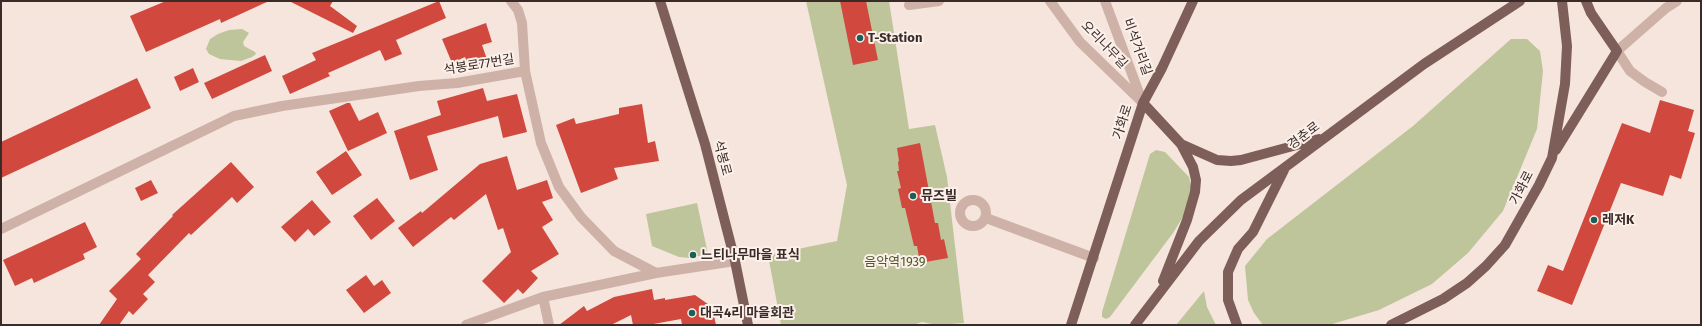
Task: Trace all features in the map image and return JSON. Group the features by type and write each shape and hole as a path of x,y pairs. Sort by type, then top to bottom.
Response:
{"main road":[{"name":"석봉로","path":"660,1 705,144 735,261 748,325"},
{"name":"가화로","path":"1071,325 1094,258 1143,103 1162,68 1192,1"},
{"name":"경춘로","path":"1135,325 1158,292 1199,241 1241,200 1424,64 1520,1"},
{"name":"가화로","path":"1391,325 1443,299 1467,283 1486,266 1505,245 1521,219 1552,158 1566,84 1567,46 1562,1"},
{"path":"1552,158 1617,51 1591,13 1586,1"},
{"path":"1143,103 1181,144 1193,167 1196,180 1195,192 1187,220 1158,292"},
{"path":"1181,144 1217,160 1231,161 1241,160 1323,138"},
{"path":"1237,325 1228,300 1228,272 1238,249 1253,232 1285,167"}],"street":[{"path":"512,1 518,10 522,23 525,71"},
{"path":"909,5 939,1"},
{"name":"오리나무길","path":"1050,1 1080,42 1143,103"},
{"name":"비석거리길","path":"1105,1 1143,103"},
{"path":"1662,92 1630,71 1617,51 1666,8 1677,1"},
{"name":"석봉로77번길","path":"1,229 234,116 282,106 419,86 457,83 525,71 541,143 559,187 581,217 614,251 656,274"},
{"path":"986,218 1094,258"},
{"path":"466,325 543,297 656,274 735,261"},
{"path":"543,297 549,325"}],"green space":[{"name":"음악역1939","path":"806,1 889,1 909,129 935,125 947,177 964,323 937,325 922,322 913,325 781,325 768,255 837,241 847,185"},
{"path":"242,29 249,33 243,42 244,46 256,54 241,61 220,59 209,54 206,49 210,39 229,30"},
{"path":"1511,39 1527,39 1540,51 1543,71 1537,129 1503,211 1468,253 1432,284 1379,310 1329,325 1263,325 1254,313 1248,300 1245,266 1267,239 1413,126"},
{"path":"1156,150 1165,152 1189,177 1192,190 1186,212 1173,233 1110,317 1106,319 1102,317 1102,312 1150,154"},
{"path":"697,203 708,254 690,258 679,257 652,246 646,214"},
{"path":"1204,291 1207,307 1216,325 1176,325"}],"building":[{"path":"166,1 269,1 221,23 220,19 146,52 130,16"},
{"path":"289,1 333,1 330,6 357,26 353,33"},
{"path":"439,1 446,18 396,40 402,54 385,61 380,50 328,73 330,76 290,94 282,76 316,60 312,53"},
{"name":"T-Station","path":"840,1 866,1 878,60 853,65"},
{"path":"486,23 492,42 482,45 488,62 469,68 465,57 452,63 442,39"},
{"path":"265,55 272,71 212,99 204,83"},
{"path":"193,68 199,82 180,91 174,77"},
{"path":"137,78 151,108 1,178 1,142"},
{"path":"483,88 487,101 517,94 527,132 503,138 498,116 427,136 438,170 410,180 394,131 441,115 437,101"},
{"path":"1660,100 1694,110 1688,131 1695,133 1681,179 1670,175 1663,196 1621,183 1572,305 1537,291 1548,265 1563,271 1622,123 1650,133"},
{"path":"350,103 359,121 378,112 387,133 348,151 329,111"},
{"path":"642,104 648,143 655,141 659,161 614,168 618,179 581,193 556,125 574,118 576,124 619,114 619,108"},
{"name":"뮤즈빌","path":"920,143 935,223 938,223 941,240 944,239 948,258 920,263 917,246 914,246 905,208 902,208 898,189 901,188 897,171 899,171 899,161 897,148"},
{"path":"346,151 362,175 332,195 316,172"},
{"path":"507,156 517,190 547,180 553,198 542,202 553,220 542,227 559,254 531,271 538,278 523,294 518,289 504,303 482,281 511,252 503,228 498,230 486,194 454,220 451,217 413,247 398,228 421,211 422,213 480,164"},
{"path":"231,162 254,187 237,203 232,197 191,235 189,233 148,275 155,282 143,294 148,299 133,315 129,311 119,325 99,325 117,299 109,291 141,259 136,254 173,216 172,215"},
{"path":"151,180 158,193 141,201 135,188"},
{"path":"377,198 395,221 371,240 353,216"},
{"path":"312,200 331,222 314,236 308,229 295,242 281,227"},
{"path":"85,222 97,247 83,254 85,259 34,283 32,278 15,286 3,260"},
{"path":"366,275 374,286 382,280 391,293 364,313 346,290"},
{"path":"652,289 654,300 665,298 665,300 695,295 712,307 716,325 682,325 681,319 648,325 633,325 631,315 611,325 559,325 584,306 587,311 614,297"}],"place":[{"name":"T-Station","path":"860,38"},
{"name":"뮤즈빌","path":"913,196"},
{"name":"레저K","path":"1594,220"},
{"name":"느티나무마을 표식","path":"693,255"},
{"name":"대곡4리 마을회관","path":"692,313"}]}
